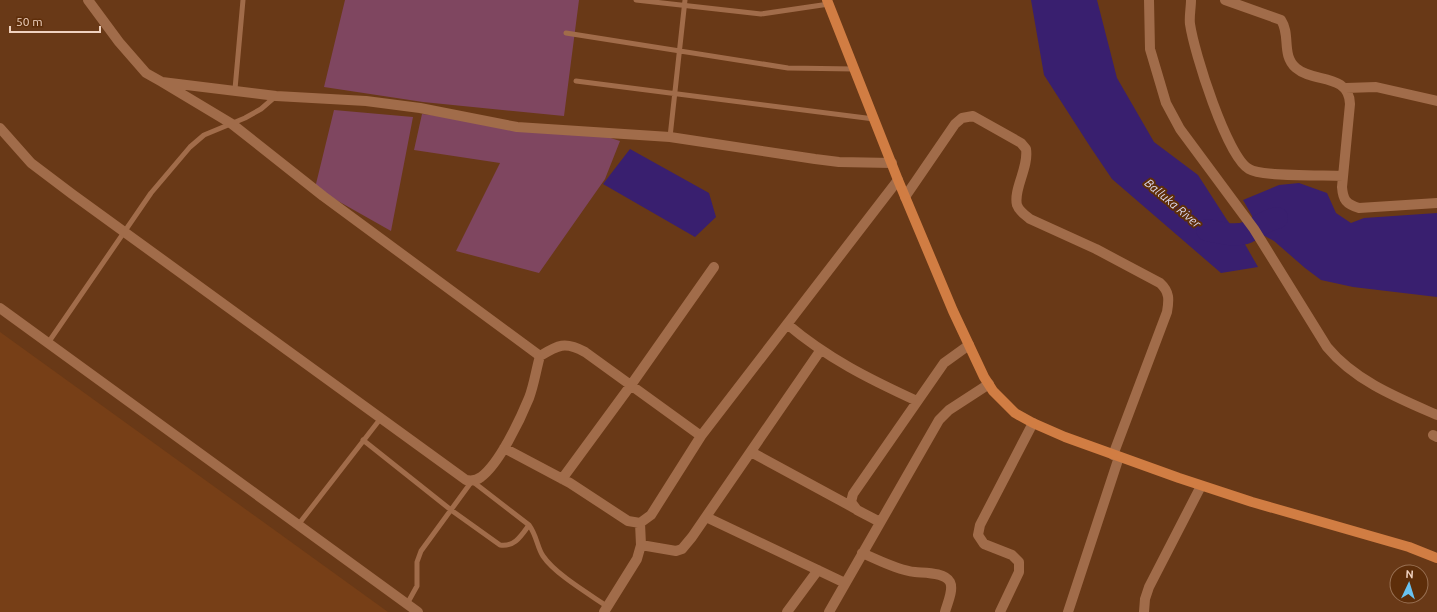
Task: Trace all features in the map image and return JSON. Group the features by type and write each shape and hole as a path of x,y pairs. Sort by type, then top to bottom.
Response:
{"main road":[{"path":"828,2 898,180 969,345 988,384 1015,413 1064,437 1201,486 1409,547 1437,558"}],"street":[{"path":"88,0 118,42 146,73 232,124 324,196 540,356"},
{"path":"1149,0 1150,49 1166,103 1180,129 1254,229 1327,347 1335,357 1352,370 1388,393 1437,415"},
{"path":"1191,0 1190,24 1208,93 1236,156 1243,165 1250,170 1259,173 1343,176"},
{"path":"1225,0 1281,20 1285,26 1287,34 1286,53 1296,69 1306,74 1339,83 1346,88 1350,95 1350,104 1343,176 1343,197 1348,204 1359,208 1437,203"},
{"path":"162,82 235,89 276,96 366,101 420,108 517,127 670,137 838,162 892,163"},
{"path":"1346,88 1376,87 1437,101"},
{"path":"905,197 955,124 962,118 973,116 1021,143 1026,149 1027,162 1017,197 1017,206 1022,213 1030,219 1096,249 1148,276 1167,289 1169,298 1167,312 1116,456 1068,612"},
{"path":"0,128 31,163 466,480 472,481 480,478 504,448 529,398 540,356 555,347 562,345 574,346 701,436"},
{"path":"504,448 562,479 628,521 640,523 651,515 701,436 898,180"},
{"path":"562,479 631,385 714,267"},
{"path":"0,308 418,612"},
{"path":"787,324 820,351 868,378 917,401"},
{"path":"857,510 852,502 853,494 944,363 969,345"},
{"path":"641,545 670,551 682,549 706,517 820,351"},
{"path":"829,612 939,420 949,410 988,384"},
{"path":"1000,612 1019,572 1019,562 1012,555 984,544 978,535 980,525 1033,423"},
{"path":"750,452 880,522"},
{"path":"1144,612 1145,599 1150,587 1201,486"},
{"path":"706,517 845,583"},
{"path":"606,610 637,559 641,545 640,523"},
{"path":"862,553 896,568 911,572 942,575 948,579 952,588 944,612"},
{"path":"787,612 818,570"}],"lane":[{"path":"235,89 243,0"},
{"path":"636,0 684,2 761,14 828,2"},
{"path":"670,137 684,2"},
{"path":"566,33 788,68 855,69"},
{"path":"576,81 674,95 874,119"},
{"path":"48,343 151,193 190,147 204,135 232,124 261,109 276,96"},
{"path":"298,525 381,418"},
{"path":"363,440 451,510 500,545 507,546 515,543 529,525"},
{"path":"407,604 417,586 417,562 421,551 472,481 529,525 536,534 542,555 552,566 606,610"}],"shaded area":[{"path":"345,0 579,0 564,116 423,102 324,87"},
{"path":"334,110 413,117 391,231 315,188"},
{"path":"422,114 589,131 620,141 605,179 539,273 456,251 500,163 414,150"},
{"path":"0,332 388,612 0,612"}],"water":[{"path":"1031,0 1097,0 1117,78 1154,142 1198,175 1227,220 1242,239 1258,267 1221,273 1112,179 1044,75"},
{"path":"630,149 709,193 716,217 695,237 603,184"},
{"path":"1299,183 1327,193 1336,213 1351,223 1364,218 1437,213 1437,297 1353,287 1321,280 1274,241 1263,235 1243,200 1279,185"}],"waterway":[{"name":"Balluka River","path":"1207,230 1228,234 1238,234 1248,232 1269,220 1277,218"}]}
